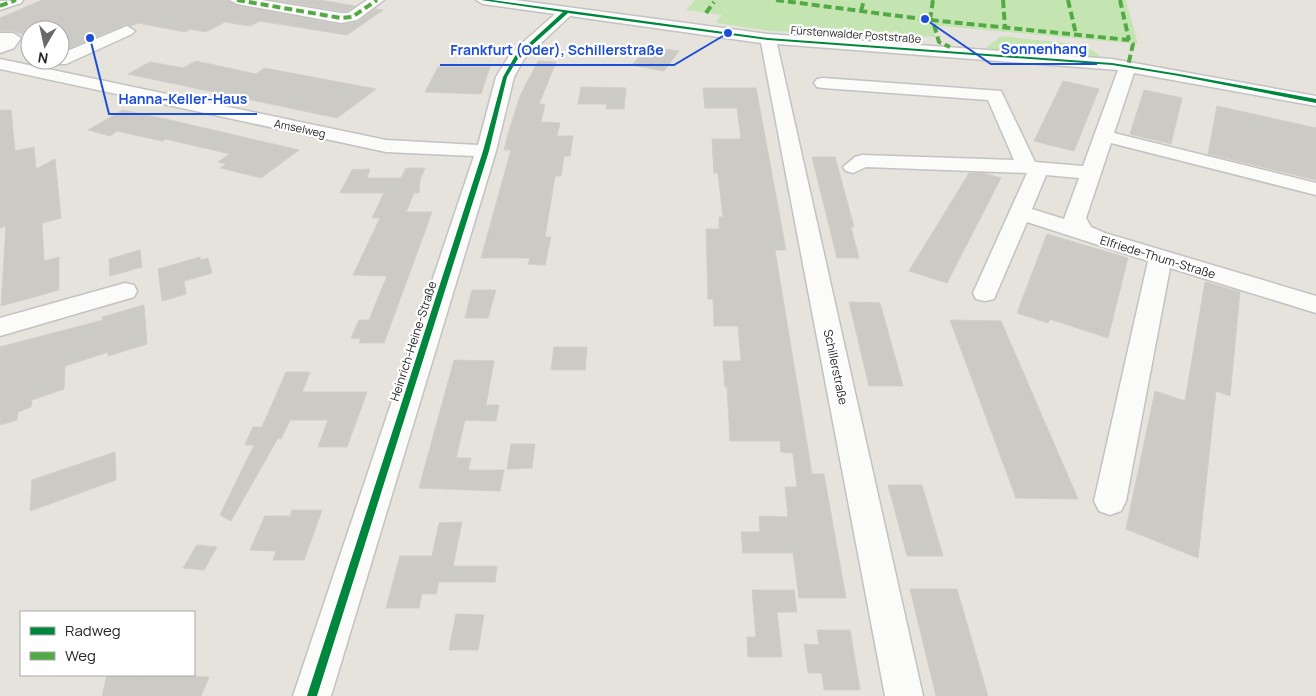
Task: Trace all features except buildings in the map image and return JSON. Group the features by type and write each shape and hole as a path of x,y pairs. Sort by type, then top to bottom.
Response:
{"street":[{"path":"0,6 16,0"},
{"path":"237,0 341,18 352,16 377,0"},
{"name":"Fürstenwalder Poststraße","path":"483,0 768,39 950,48 1116,62 1316,101"},
{"name":"Heinrich-Heine-Straße","path":"312,696 486,151 505,77 517,56 566,12"},
{"path":"70,55 127,30"},
{"path":"0,38 13,38 8,45 0,49"},
{"name":"Schillerstraße","path":"768,39 904,696"},
{"path":"0,49 20,54"},
{"path":"1082,231 1075,218 1104,136 1116,62"},
{"name":"Amselweg","path":"0,64 386,146 486,151"},
{"path":"823,83 994,95 1033,168 1022,213 985,293"},
{"path":"1104,136 1316,189"},
{"path":"853,167 862,161 1033,168 1091,173"},
{"name":"Elfriede-Thum-Straße","path":"1022,213 1160,258 1316,305"},
{"path":"1110,501 1160,258"},
{"path":"0,327 126,291"}],"green space":[{"path":"695,0 1126,0 1138,44 932,25 936,37 770,31 716,23 722,15 686,10"},
{"path":"1001,36 1084,45 1099,55 1100,59 987,50 987,47"}],"marked path":[{"path":"0,6 16,0"},
{"path":"237,0 341,18 352,17 377,0"},
{"path":"776,0 930,20 1129,40 1133,44 1128,66"},
{"path":"861,11 864,0"},
{"path":"930,20 933,0"},
{"path":"1003,0 1005,27"},
{"path":"1068,0 1076,34"},
{"path":"1120,0 1129,40"},
{"path":"706,13 714,2"},
{"path":"934,25 939,42 950,47"}],"cycle path":[{"path":"483,0 768,39 1112,64 1316,101"},
{"path":"312,696 486,151 505,77 517,56 566,12"}],"place":[{"name":"Sonnenhang","path":"925,19"},
{"name":"Frankfurt (Oder), Schillerstraße","path":"728,33"},
{"name":"Hanna-Keller-Haus","path":"90,38"}]}
